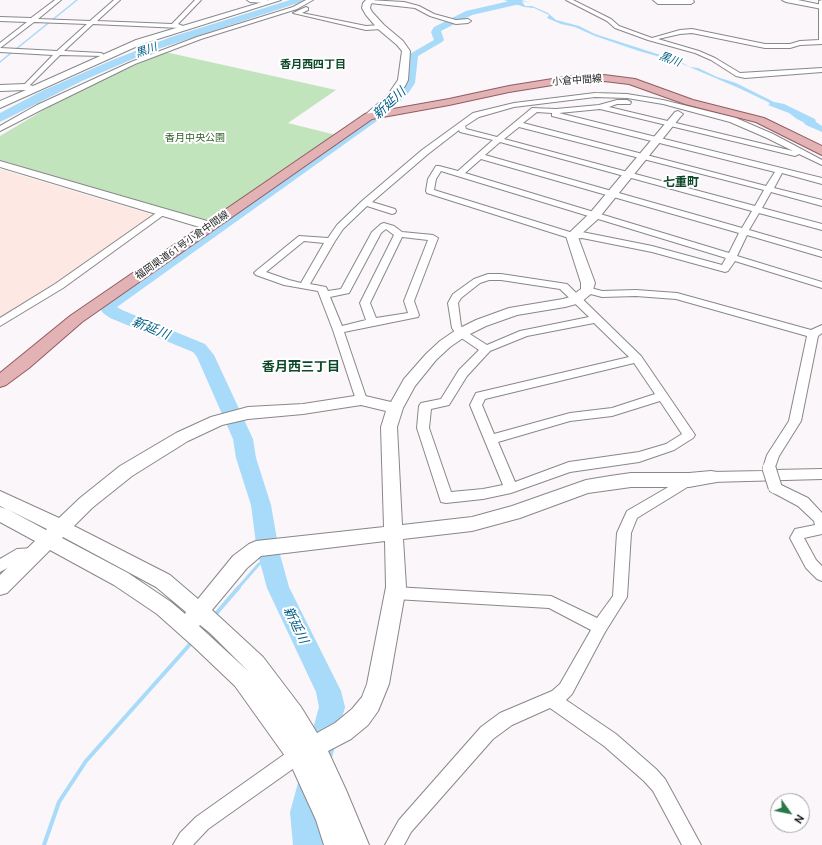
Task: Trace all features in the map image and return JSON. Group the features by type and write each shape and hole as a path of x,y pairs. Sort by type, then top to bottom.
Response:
{"main road":[{"name":"小倉中間線","path":"369,116 427,106 509,88 571,79 604,78 630,81 688,102 760,120 774,126 820,158"},
{"name":"福岡県道61号小倉中間線","path":"0,381 23,364 76,319 369,116"}],"street":[{"path":"0,46 58,0"},
{"path":"29,88 58,53 118,0"},
{"path":"0,18 177,26 198,0"},
{"path":"250,0 265,1"},
{"path":"0,105 29,88 139,42 277,0"},
{"path":"0,129 40,107 133,63 199,38 295,8 311,0 313,5 296,13 366,28 381,27"},
{"path":"369,116 396,91 403,80 406,59 403,47 381,27 369,13 366,8 367,3 371,0 404,4 417,7 432,16 456,22 468,20"},
{"path":"569,0 609,20 616,27 650,39 697,52 713,59 738,75 745,76 822,70"},
{"path":"656,0 658,2 691,2 690,0"},
{"path":"786,0 822,7"},
{"path":"650,39 680,32 692,31 765,46 790,46 800,43 822,41 820,35 822,1"},
{"path":"0,50 101,55"},
{"path":"0,88 29,88"},
{"path":"305,286 330,241 340,227 365,203 425,152 461,125 476,115 501,108 604,95 643,98 734,120 820,158"},
{"path":"544,111 600,107 616,102 636,102 678,114 751,128"},
{"path":"600,107 820,158"},
{"path":"458,174 535,110 822,181"},
{"path":"572,236 594,216 678,114"},
{"path":"518,124 822,203"},
{"path":"461,125 463,130 498,140 822,227"},
{"path":"479,156 822,254"},
{"path":"0,164 210,226"},
{"path":"779,171 744,232 732,257 725,269 652,249 582,235 572,236 430,191 432,179 439,168 594,216 732,257 822,285"},
{"path":"365,203 392,211"},
{"path":"0,323 59,286 162,212"},
{"path":"324,295 345,291 377,232 384,226 391,228 398,234 433,238 409,301 414,315 372,322 338,330"},
{"path":"372,322 365,303 398,234"},
{"path":"572,236 588,283 581,295"},
{"path":"330,241 302,238 259,273 287,283 322,289 338,330 361,400"},
{"path":"486,349 461,333 456,326 454,304 457,296 477,281 488,277 501,277 563,286 581,295 596,319 637,359 689,435 670,447 639,457 569,467 511,488 483,494 446,498 423,428 425,406 445,402 463,373 486,349 524,333 596,319"},
{"path":"182,845 202,823 306,752 343,731 360,717 370,704 378,684 396,586 395,534 389,427 395,408 409,383 431,357 445,344 461,333 480,323 514,311 581,295 636,293 677,296 817,331 795,421 772,454 769,468 775,487 803,502 820,519 822,526 818,530 800,533 797,538 811,564 822,575"},
{"path":"511,488 476,406 480,396 637,359"},
{"path":"491,439 570,417 612,412 663,396"},
{"path":"0,587 86,503 126,471 182,437 217,421 248,413 303,409 361,400 395,408"},
{"path":"193,619 240,562 256,549 472,524 514,513 586,487 631,480 689,480 711,477 822,474"},
{"path":"394,845 405,826 487,733 506,719 558,696 566,689 600,627 620,597 624,533 632,515 689,480"},
{"path":"0,498 164,608 193,619 242,679 306,752 338,798 357,845"},
{"path":"0,514 54,534"},
{"path":"0,566 17,555 34,554"},
{"path":"395,594 551,602 600,627"},
{"path":"551,699 610,740 650,775 659,785 692,845"},
{"path":"306,752 336,845"}],"shaded area":[{"path":"0,169 153,215 59,282 0,320"}],"green space":[{"name":"香月中央公園","path":"165,52 336,90 288,123 336,135 209,223 0,160 0,136 74,92"}],"water":[{"name":"黒川","path":"290,0 307,0 149,52 82,81 0,122 0,113 42,91 110,61 171,37"},
{"name":"黒川","path":"504,0 522,0 530,3 522,1 525,6 532,6 548,13 556,20 579,26 595,34 679,61 690,67 698,68 717,77 736,83 774,102 784,104 815,119 816,122 822,126 822,132 806,125 789,113 768,105 770,104 768,102 678,62 639,51 595,36 575,27 561,24 547,18 549,15 534,8 524,7"}],"waterway":[{"path":"0,62 77,0"},
{"name":"新延川","path":"308,845 304,812 332,707 328,691 278,588 268,551 261,505 246,458 243,439 205,355 199,348 116,314 109,310 109,305 377,116 403,93 410,83 413,55 439,40 436,32 437,29 469,13 517,2"},
{"path":"238,588 259,564 270,558"},
{"path":"214,616 239,587"},
{"path":"44,845 59,802 86,761 192,642"}],"district":[{"name":"香月西四丁目","path":"313,64"},
{"name":"七重町","path":"681,182"},
{"name":"香月西三丁目","path":"301,367"}]}
